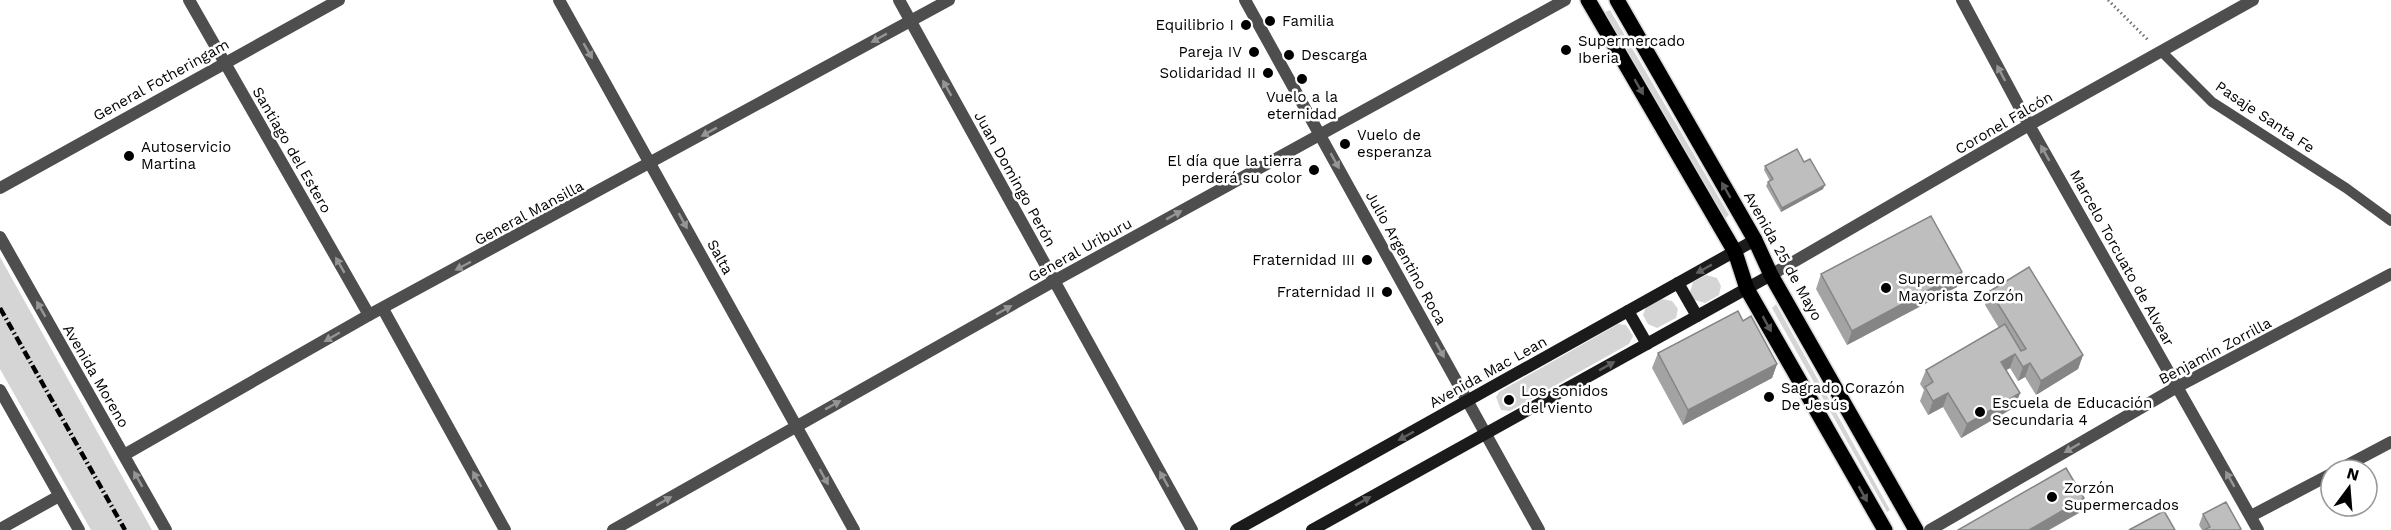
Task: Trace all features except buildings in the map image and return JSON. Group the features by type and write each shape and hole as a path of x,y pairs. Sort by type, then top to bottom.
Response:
{"main road":[{"path":"1588,0 1735,252 1747,289 1885,530"},
{"name":"Avenida 25 de Mayo","path":"1617,0 1755,240 1772,275 1916,530"},
{"name":"Avenida Mac Lean","path":"1236,530 1755,240"},
{"path":"1312,530 1772,275"},
{"path":"1678,283 1697,316"},
{"path":"1628,311 1647,344"}],"street":[{"name":"Santiago del Estero","path":"189,0 369,315"},
{"name":"General Fotheringam","path":"0,188 339,0"},
{"name":"Salta","path":"559,0 854,530"},
{"name":"Juan Domingo Perón","path":"899,0 1192,530"},
{"name":"General Mansilla","path":"124,455 369,315 652,164 949,0"},
{"name":"Julio Argentino Roca","path":"1245,0 1539,530"},
{"name":"General Uriburu","path":"613,530 1054,281 1564,0"},
{"name":"Marcelo Torcuato de Alvear","path":"1962,0 2029,125 2258,530"},
{"name":"Coronel Falcón","path":"1772,275 2029,125 2253,0"},
{"name":"Avenida Moreno","path":"0,237 166,530"},
{"name":"Benjamín Zorrilla","path":"1930,530 2177,387 2391,273"},
{"path":"383,309 505,530"},
{"path":"0,390 79,530"},
{"path":"2361,458 2391,442"},
{"path":"2251,516 2319,480"},
{"path":"0,529 59,496"}],"lane":[{"name":"Pasaje Santa Fe","path":"2162,52 2212,102 2346,188 2391,221"}],"path":[{"path":"2108,0 2137,31 2162,52"}],"shaded area":[{"path":"1610,10 1729,215 1724,219 1605,12"},
{"path":"0,257 152,530 91,530 0,369"},
{"path":"1706,275 1717,278 1721,286 1719,295 1705,303 1694,300 1690,292 1693,282"},
{"path":"1662,299 1672,301 1678,309 1676,318 1657,328 1648,324 1643,315 1646,307"},
{"path":"1776,304 1890,510 1887,512 1772,308"},
{"path":"1618,324 1626,325 1633,336 1629,344 1510,411 1501,410 1496,397 1499,392"}],"railway":[{"path":"0,308 125,530"}],"place":[{"name":"Familia","path":"1270,21"},
{"name":"Equilibrio I","path":"1246,25"},
{"name":"Supermercado Iberia","path":"1566,50"},
{"name":"Pareja IV","path":"1254,52"},
{"name":"Descarga","path":"1289,55"},
{"name":"Solidaridad II","path":"1268,73"},
{"name":"Vuelo a la eternidad","path":"1302,79"},
{"name":"Vuelo de esperanza","path":"1345,144"},
{"name":"Autoservicio Martina","path":"129,156"},
{"name":"El día que la tierra perderá su color","path":"1314,170"},
{"name":"Fraternidad III","path":"1367,260"},
{"name":"Supermercado Mayorista Zorzón","path":"1886,288"},
{"name":"Fraternidad II","path":"1387,292"},
{"name":"Sagrado Corazón De Jesús","path":"1769,397"},
{"name":"Los sonidos del viento","path":"1509,400"},
{"name":"Escuela de Educación Secundaria 4","path":"1980,412"},
{"name":"Zorzón Supermercados","path":"2052,497"}]}
